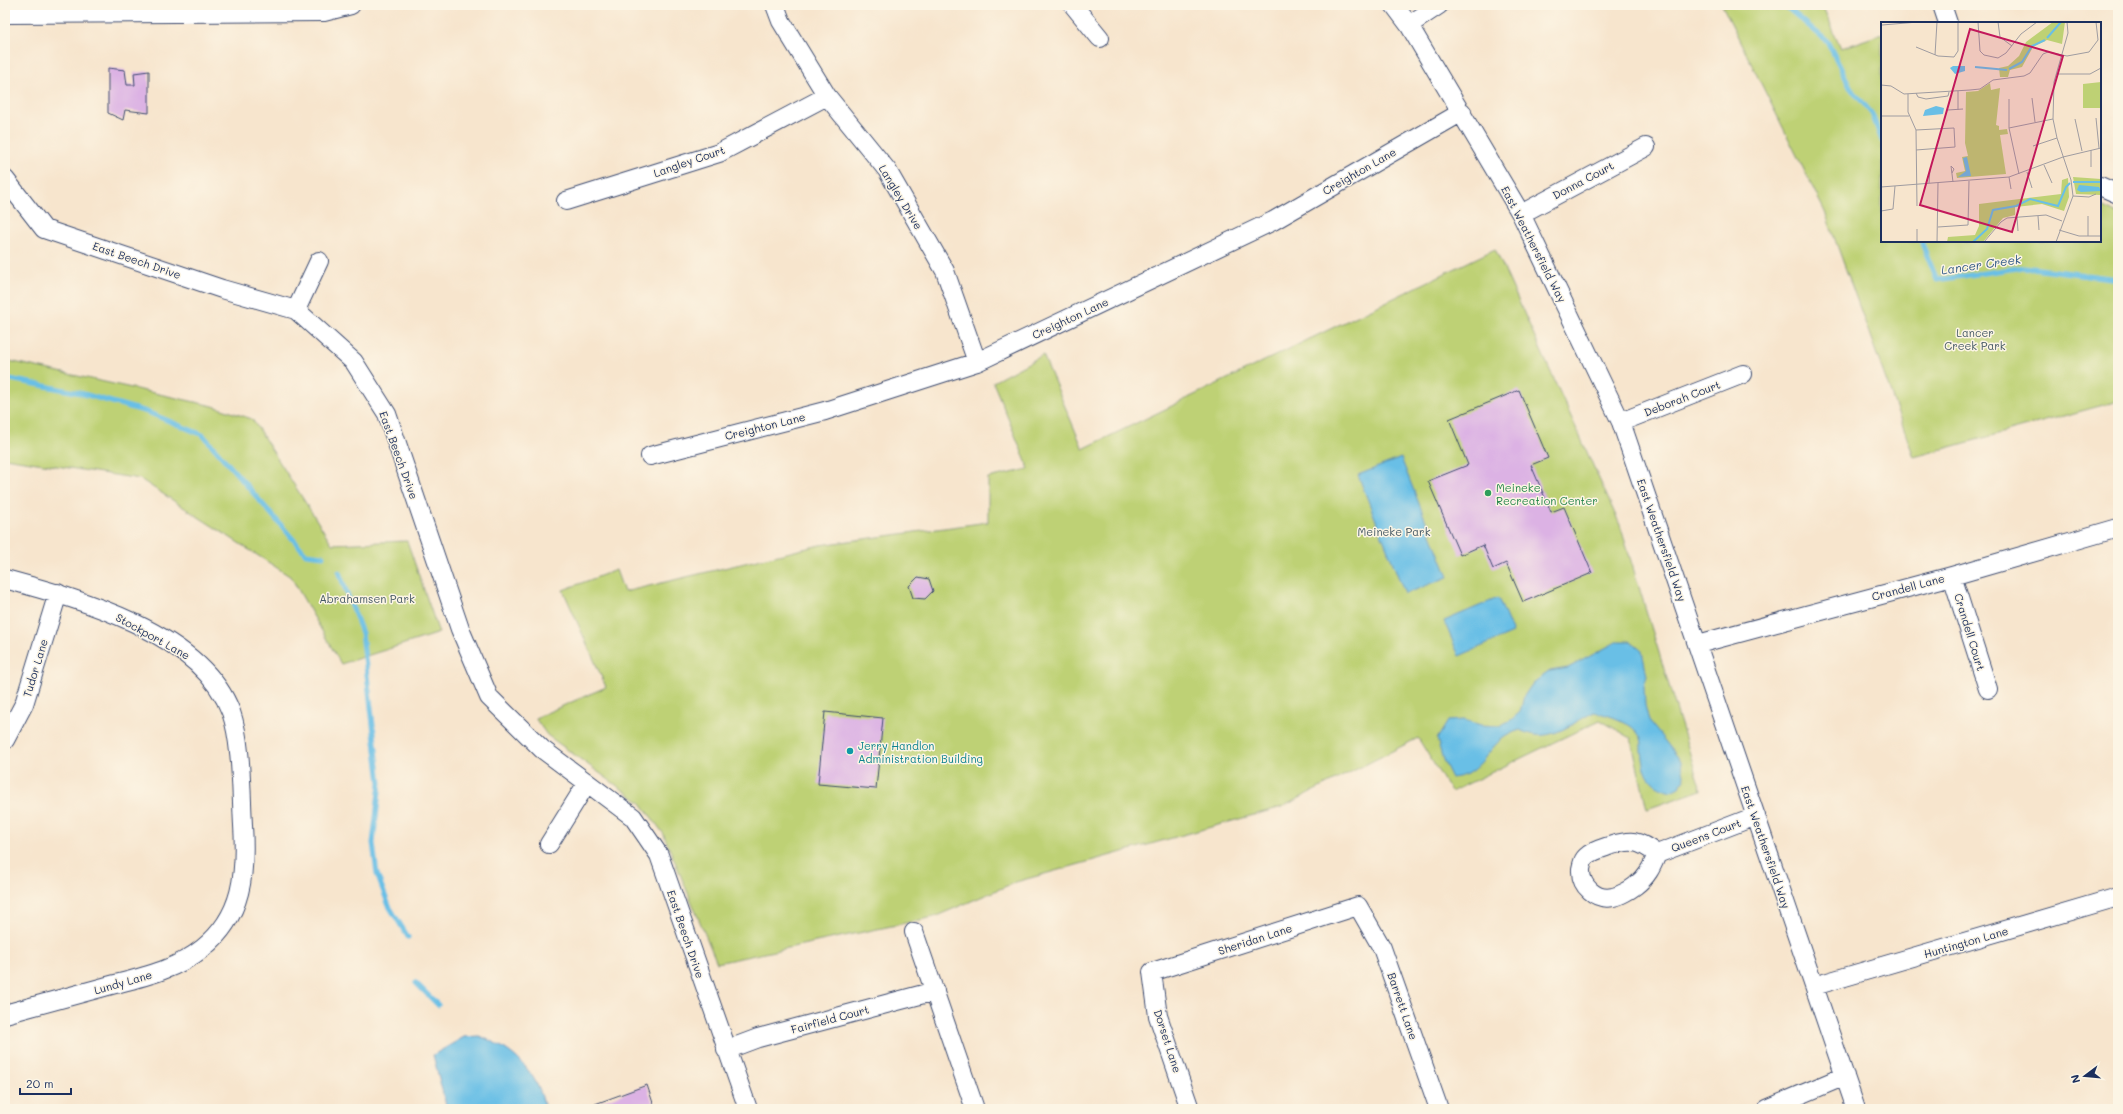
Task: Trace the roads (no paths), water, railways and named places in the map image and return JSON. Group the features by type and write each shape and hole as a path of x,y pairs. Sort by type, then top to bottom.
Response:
{"street":[{"path":"5,14 229,9 324,12 351,5"},
{"name":"Langley Drive","path":"775,5 782,21 827,96 887,170 945,271 977,362"},
{"path":"1073,5 1100,38"},
{"name":"East Weathersfield Way","path":"1394,5 1410,25 1521,214 1621,422 1856,1109"},
{"path":"1410,25 1439,5"},
{"path":"1942,5 1948,22"},
{"name":"Langley Court","path":"566,201 719,153 827,96"},
{"name":"Creighton Lane","path":"650,456 825,411 977,362 1273,221 1462,112"},
{"name":"Donna Court","path":"1521,214 1646,146"},
{"name":"East Beech Drive","path":"5,179 44,229 222,288 296,310 354,362 387,414 460,629 489,697 542,749 633,817 658,855 748,1109"},
{"path":"2101,186 2118,194"},
{"path":"296,310 319,261"},
{"name":"Deborah Court","path":"1621,422 1743,374"},
{"name":"Crandell Lane","path":"1698,644 1952,576 2118,528"},
{"name":"Crandell Court","path":"1952,576 1988,689"},
{"name":"Stockport Lane","path":"5,579 58,593 103,608 189,654 206,670 220,689 232,713 237,739 244,845 244,873 240,890 227,922"},
{"name":"Tudor Lane","path":"5,740 24,704 58,593"},
{"path":"549,844 587,783"},
{"name":"Queens Court","path":"1657,854 1756,816"},
{"name":"Huntington Lane","path":"1814,986 2118,897"},
{"name":"Sheridan Lane","path":"1152,972 1358,906"},
{"name":"Barrett Lane","path":"1358,906 1382,948 1438,1109"},
{"name":"Lundy Lane","path":"5,1014 155,973 179,964 211,941 227,922"},
{"path":"914,932 974,1106"},
{"name":"Dorset Lane","path":"1152,972 1158,1016 1190,1109"},
{"name":"Fairfield Court","path":"726,1050 758,1038 935,991"},
{"path":"1767,1109 1845,1076"}],"water":[{"path":"1401,458 1448,577 1405,594 1358,475"},
{"path":"1498,598 1513,633 1459,656 1444,621"},
{"path":"1618,641 1630,641 1642,651 1647,676 1644,686 1645,705 1649,721 1681,761 1685,779 1679,787 1671,791 1657,785 1652,781 1644,766 1641,738 1637,732 1620,720 1594,712 1558,732 1540,735 1530,734 1520,730 1510,734 1496,744 1475,768 1465,775 1452,778 1443,760 1437,739 1448,721 1464,720 1481,725 1499,726 1511,720 1520,712 1524,696 1533,683 1550,671 1568,668"},
{"path":"479,1036 492,1041 503,1048 522,1064 537,1084 545,1109 447,1109 433,1055 464,1037"}],"waterway":[{"name":"Lancer Creek","path":"1784,5 1827,41 1851,88 1872,114 1881,138"},
{"name":"Lancer Creek","path":"1921,242 1937,280 2024,267 2118,279"},
{"path":"5,378 80,393 147,412 203,435 306,554 323,556"},
{"path":"339,572 362,633 380,783 373,843 377,874 389,906 408,937"},
{"path":"416,983 438,1005"}],"place":[{"name":"Meineke Recreation Center","path":"1488,493"},
{"name":"Jerry Handlon Administration Building","path":"850,751"}],"park label":[{"name":"Lancer Creek Park","path":"1975,338"},
{"name":"Meineke Park","path":"1394,531"},
{"name":"Abrahamsen Park","path":"367,598"}]}
